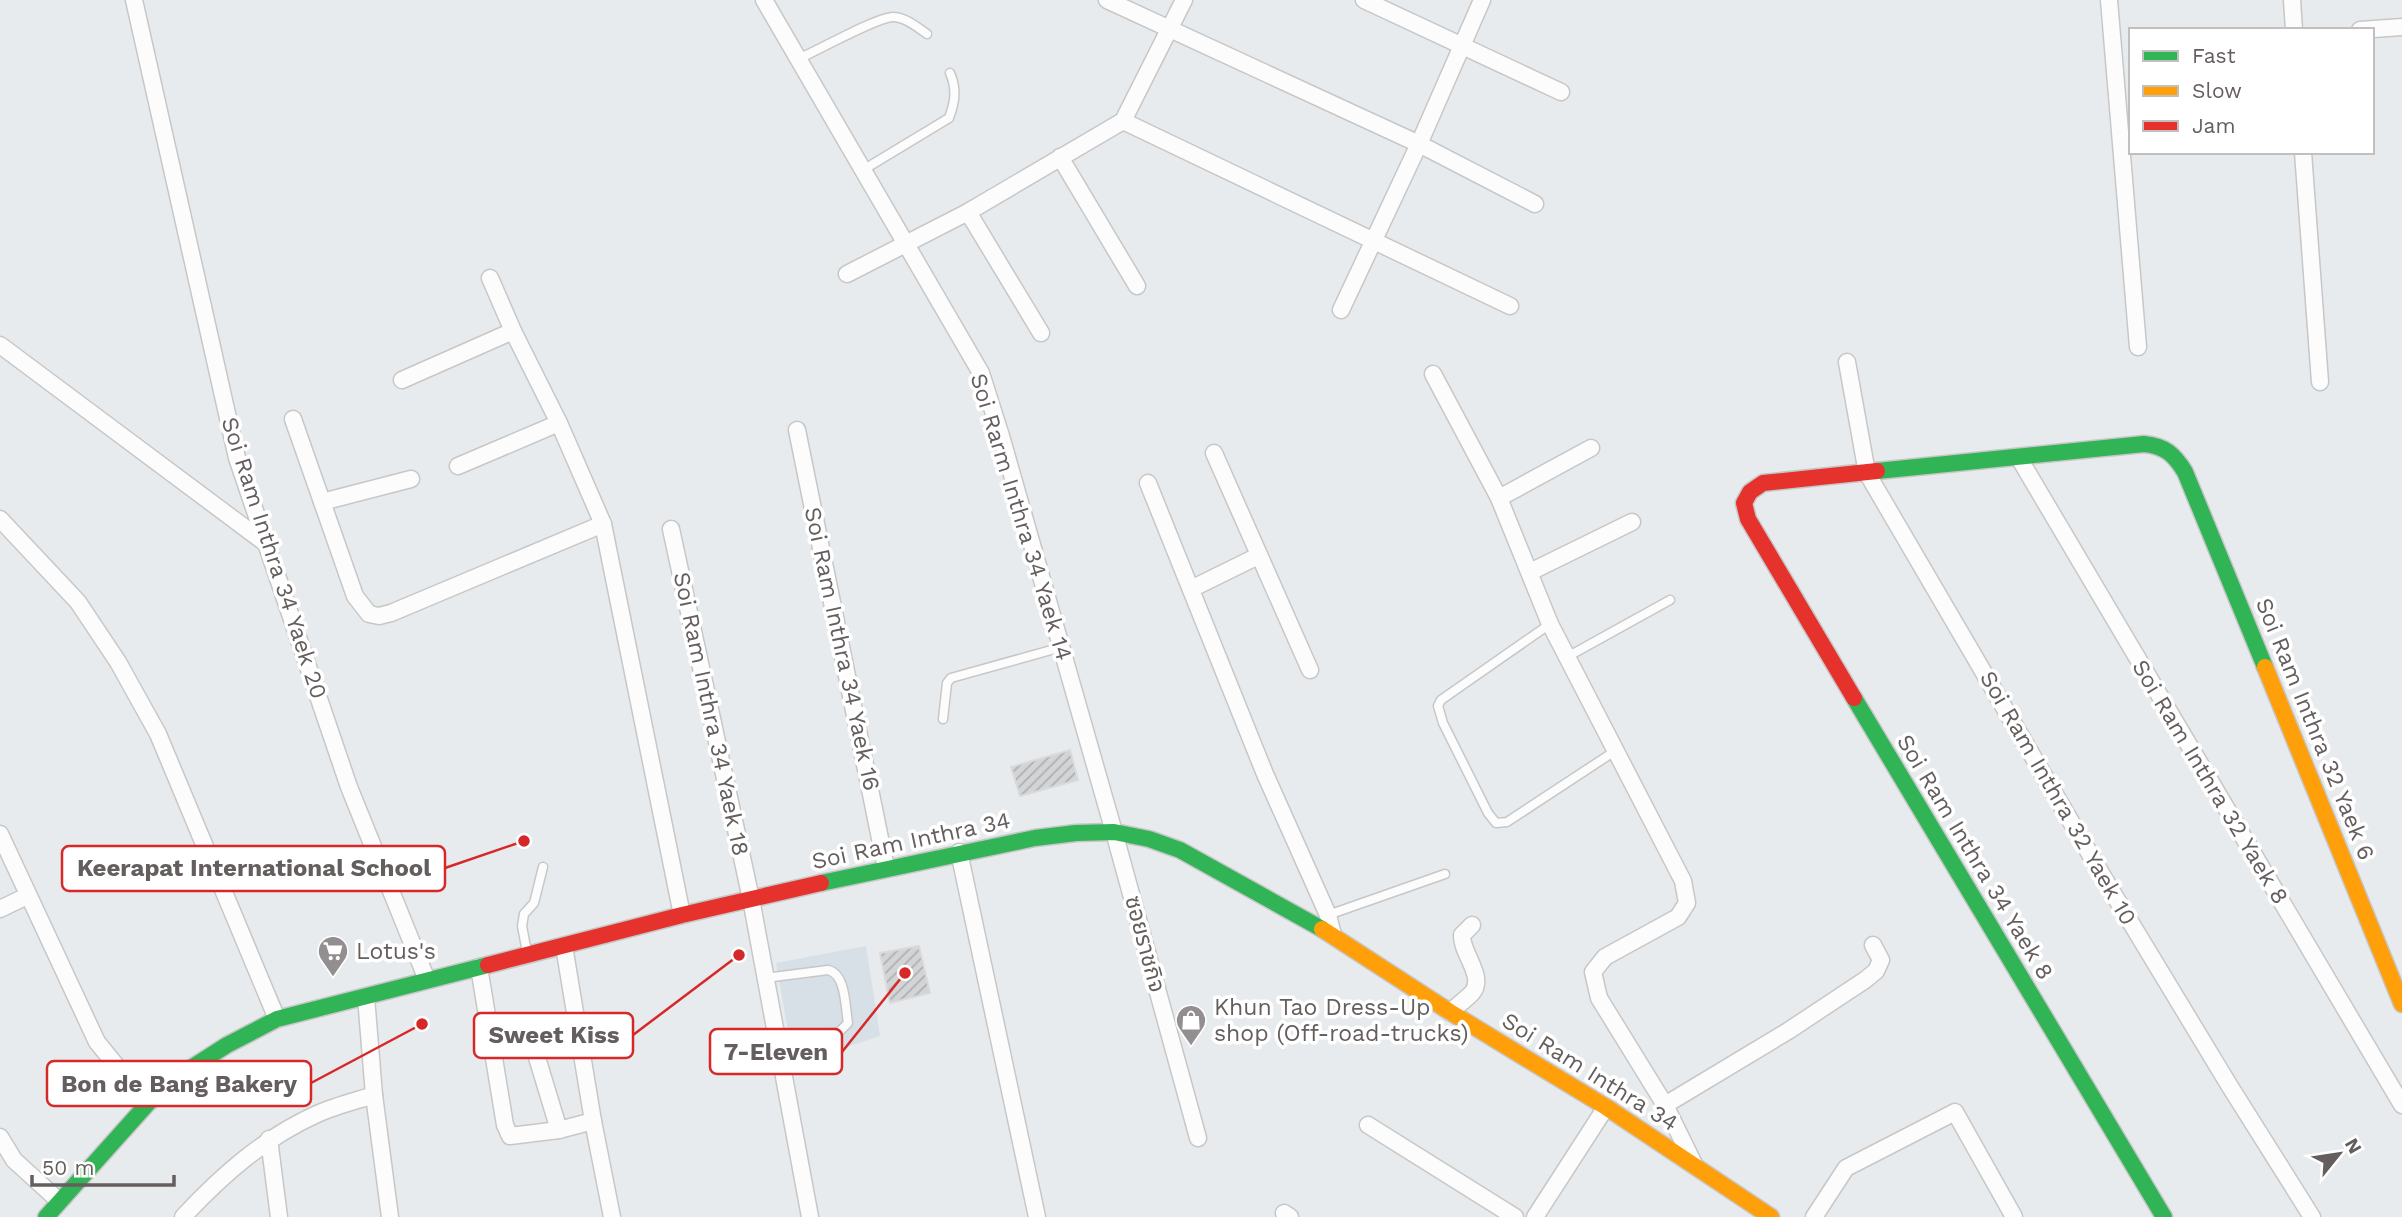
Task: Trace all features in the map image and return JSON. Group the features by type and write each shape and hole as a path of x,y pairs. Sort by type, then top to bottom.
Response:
{"street":[{"name":"Soi Ram Inthra 34 Yaek 20","path":"134,0 237,458 349,787 427,980"},
{"name":"Soi Rarm Inthra 34 Yaek 14","path":"764,0 981,373 1114,831"},
{"path":"1107,0 1169,31 1419,144 1535,204"},
{"path":"848,274 968,212 1123,121 1184,0"},
{"path":"1364,0 1561,92"},
{"path":"1341,310 1419,144 1482,0"},
{"path":"2109,0 2138,347"},
{"path":"2291,0 2294,28"},
{"path":"2374,29 2402,27"},
{"path":"1123,121 1510,306"},
{"path":"2303,154 2320,382"},
{"path":"1060,157 1137,286"},
{"path":"968,212 1041,333"},
{"path":"490,278 559,423 603,524 682,915"},
{"path":"402,380 513,331"},
{"path":"0,345 264,542"},
{"name":"Soi Ram Inthra 32 Yaek 10","path":"1847,362 1867,473 2115,896 2229,1086 2312,1217"},
{"path":"1433,374 1499,498 1550,624 1683,881 1687,903 1678,917 1605,957 1593,972 1599,998 1665,1105 1695,1166"},
{"path":"293,419 355,596 369,614 379,616 603,524"},
{"path":"458,466 559,423"},
{"name":"Soi Ram Inthra 34 Yaek 16","path":"797,430 887,868"},
{"name":"Soi Ram Inthra 32 Yaek 6","path":"1748,519 1745,503 1750,492 1763,482 2144,444 2162,446 2175,454 2185,472 2402,1004"},
{"path":"1499,498 1591,448"},
{"path":"1214,453 1310,670"},
{"name":"Soi Ram Inthra 32 Yaek 8","path":"2019,458 2402,1105"},
{"path":"322,502 411,479"},
{"path":"1148,483 1265,774 1328,915 1333,935"},
{"path":"0,519 78,602 118,662 158,734 277,1019"},
{"name":"Soi Ram Inthra 34 Yaek 8","path":"1748,519 2164,1217"},
{"path":"1531,572 1632,522"},
{"name":"Soi Ram Inthra 34 Yaek 18","path":"671,529 751,899 810,1217"},
{"path":"1191,589 1258,556"},
{"name":"Soi Ram Inthra 34","path":"46,1217 150,1101 188,1070 227,1045 277,1019 682,915 887,868 959,852 1076,832 1114,831 1180,850 1333,935 1450,1012 1606,1107 1771,1217"},
{"name":"ซอยราชกิจ","path":"1114,831 1198,1138"},
{"path":"0,834 97,1042 150,1101"},
{"path":"959,852 1037,1217"},
{"path":"0,909 27,896"},
{"path":"1450,1012 1474,991 1477,982 1461,944 1462,934 1472,925"},
{"path":"1665,1105 1788,1031 1865,980 1876,971 1881,960 1873,944"},
{"path":"564,946 612,1217"},
{"path":"479,967 508,1134 510,1136 559,1129 593,1121"},
{"path":"366,997 374,1095 390,1217"},
{"path":"489,1022 532,1041 559,1129"},
{"path":"183,1217 210,1188 269,1139 318,1113 374,1095"},
{"path":"1535,1217 1606,1107"},
{"path":"1814,1217 1846,1168 1955,1112 2014,1217"},
{"path":"1368,1125 1515,1217"},
{"path":"0,1137 14,1160 60,1201"},
{"path":"269,1139 279,1217"}],"lane":[{"path":"798,59 880,20 894,17 911,22 927,34"},
{"path":"863,170 949,118 954,106 956,85 950,73"},
{"path":"1567,657 1670,600"},
{"path":"1550,624 1441,700 1438,706 1443,723 1488,813 1496,823 1507,822 1615,751"},
{"path":"943,719 947,683 951,678 1062,647"},
{"path":"527,955 522,926 524,914 534,903 543,867"},
{"path":"1328,915 1445,874"},
{"path":"765,978 828,970 841,980 848,1023 846,1027 839,1032 778,1045"}],"shaded area":[{"path":"866,946 880,1036 794,1064 776,963"}],"building":[{"path":"1070,750 1078,780 1020,796 1011,767"},
{"path":"919,946 930,993 890,1003 880,953"}],"traffic: fast":[{"path":"1877,471 2144,444 2163,449 2177,460 2185,472 2265,667"},
{"path":"1854,698 2164,1217"},
{"path":"821,883 1035,838 1114,832 1149,839 1180,850 1322,929"},
{"path":"46,1217 150,1101 188,1070 227,1045 277,1019 488,965"}],"traffic: slow":[{"path":"2265,667 2402,1004"},
{"path":"1322,929 1450,1012 1606,1107 1771,1217"}],"traffic: jam":[{"path":"1854,698 1748,519 1744,503 1750,492 1763,483 1877,471"},
{"path":"488,965 682,915 821,883"}],"place":[{"name":"Keerapat International School","path":"524,841"},
{"name":"Sweet Kiss","path":"739,955"},
{"name":"7-Eleven","path":"905,973"},
{"name":"Lotus's","path":"333,978"},
{"name":"Bon de Bang Bakery","path":"422,1024"},
{"name":"Khun Tao Dress-Up shop (Off-road-trucks)","path":"1191,1047"}]}
